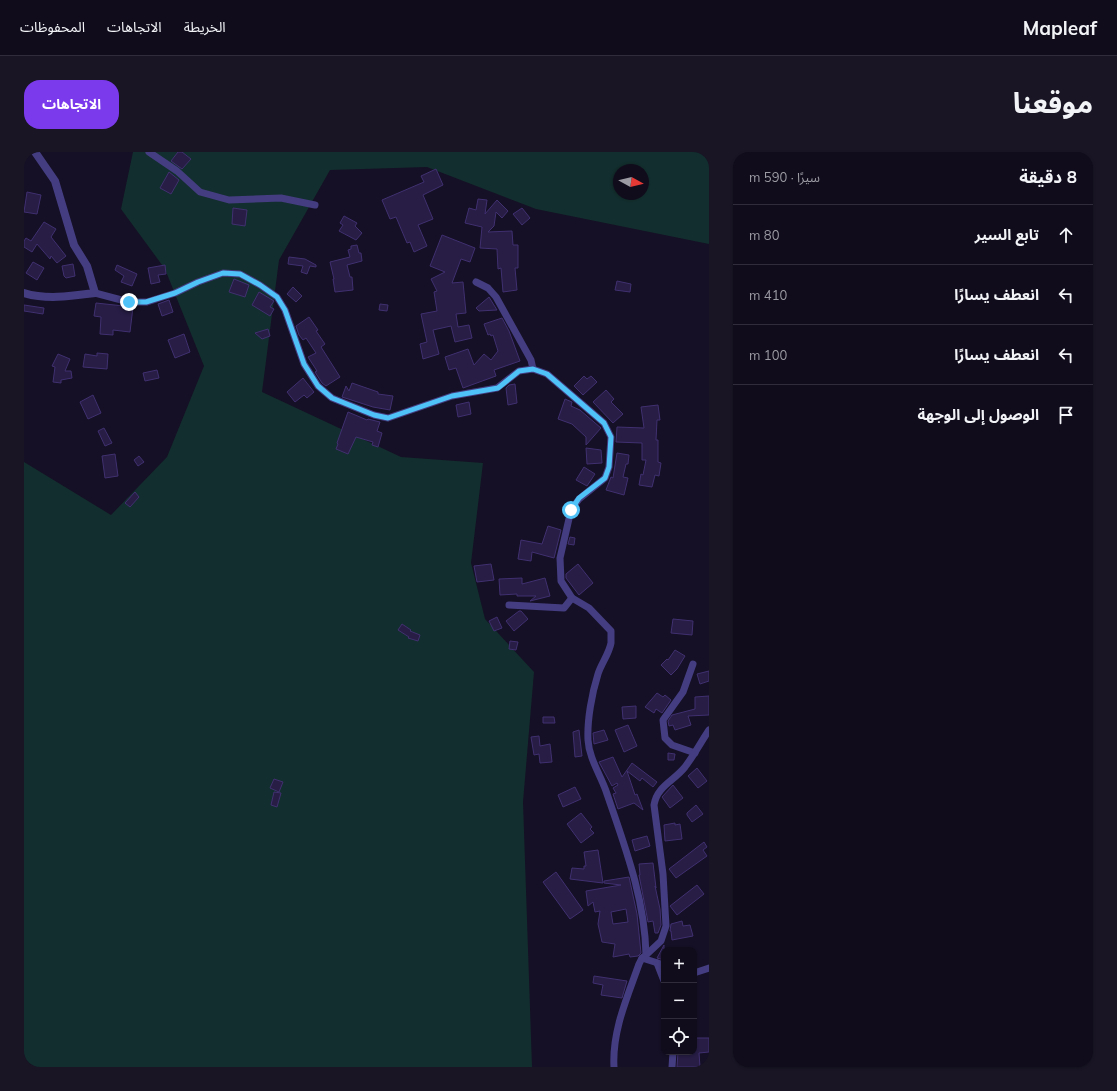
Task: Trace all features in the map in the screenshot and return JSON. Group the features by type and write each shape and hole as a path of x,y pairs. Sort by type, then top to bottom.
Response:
{"street":[{"path":"36,152 55,182 74,245 87,266 95,294"},
{"path":"150,152 177,171 200,192 229,200 281,198 315,205"},
{"path":"24,293 33,296 61,297 95,294 129,302 146,302 175,293 198,282 223,273 240,274 260,285 277,297 285,310 304,364 318,386 332,398 374,415 388,418 452,396 498,388 519,371 533,369 547,374 604,423 611,437 609,467 605,478 579,498 571,510 560,558 561,581 572,598 589,608 611,631 611,644 598,673 594,690 588,740 590,754 604,783 625,847 643,916 646,937 644,957 618,1023 613,1052 614,1067"},
{"path":"476,282 488,288 496,297 531,360 533,369"},
{"path":"508,605 564,608 572,598"},
{"path":"692,664 683,692 663,720 665,738 672,745 694,753"},
{"path":"644,957 661,940 666,926 663,874 654,805 655,799 662,788 683,769 709,730"},
{"path":"644,957 661,964"},
{"path":"697,972 709,968"},
{"path":"672,1067 673,1055"}],"green space":[{"path":"133,152 709,152 709,244 536,209 427,167 330,170 279,260 262,392 401,457 483,463 471,563 485,619 534,672 523,802 532,1067 24,1067 24,462 111,515 167,457 204,366 165,269 121,209"}],"building":[{"path":"178,152 182,152 191,159 182,169 171,161"},
{"path":"436,169 443,185 423,195 433,219 418,225 427,246 414,252 410,242 407,243 396,217 390,219 382,200 424,182 421,176"},
{"path":"169,172 179,180 171,194 160,188"},
{"path":"27,192 41,195 37,214 24,212"},
{"path":"478,199 487,200 485,214 497,200 508,211 502,218 496,212 494,226 488,232 512,231 513,245 518,245 518,268 515,268 517,290 503,292 501,268 498,269 497,249 480,248 482,227 465,223 469,208 476,210"},
{"path":"233,208 247,210 245,226 232,224"},
{"path":"522,208 530,218 522,225 513,214"},
{"path":"344,216 357,223 355,226 362,233 356,240 339,231 343,225 340,223"},
{"path":"44,222 56,229 51,237 66,256 57,263 51,256 50,259 37,244 32,252 24,247 24,241 26,238 31,241"},
{"path":"442,235 475,248 470,262 461,259 452,283 463,282 466,313 456,314 458,327 469,325 472,338 455,342 451,326 433,330 439,354 423,359 420,344 427,342 421,314 437,311 434,292 437,291 431,279 445,272 430,266"},
{"path":"357,245 359,253 361,253 362,261 347,265 350,277 352,277 353,290 335,292 330,262 350,257 348,250 351,249 351,246"},
{"path":"289,257 305,259 316,265 316,267 310,266 307,274 301,272 303,266 288,264"},
{"path":"33,262 44,268 37,280 26,273"},
{"path":"73,264 75,276 66,278 64,276 62,266"},
{"path":"117,265 137,274 132,286 121,282 124,276 115,270"},
{"path":"165,265 166,274 158,275 160,282 151,284 148,268"},
{"path":"234,279 249,285 245,297 229,292"},
{"path":"617,281 631,284 630,292 615,290"},
{"path":"293,287 302,296 296,302 287,294"},
{"path":"259,292 274,301 270,307 274,309 270,316 252,305"},
{"path":"489,297 497,310 479,311 476,308"},
{"path":"169,300 173,312 162,316 158,304"},
{"path":"96,303 133,307 130,332 113,330 113,335 100,334 101,317 94,316"},
{"path":"380,304 388,305 387,311 379,310"},
{"path":"24,305 44,308 43,314 24,311"},
{"path":"309,317 325,344 321,347 340,377 326,386 322,383 315,372 317,371 308,357 316,353 306,338 303,340 299,335 296,326"},
{"path":"502,318 509,331 520,361 494,370 496,376 463,388 456,368 449,370 445,357 468,349 474,365 484,354 491,360 498,351 493,335 488,335 484,324"},
{"path":"268,329 270,336 262,339 255,333"},
{"path":"184,334 190,352 175,358 168,340"},
{"path":"97,353 108,354 107,369 83,367 85,354 97,356"},
{"path":"58,354 70,359 65,371 71,371 72,378 61,380 61,383 53,382 55,367 52,366"},
{"path":"157,370 159,378 145,381 143,373"},
{"path":"584,376 587,379 591,376 597,382 583,395 574,386"},
{"path":"303,378 314,392 307,398 304,395 295,402 287,392"},
{"path":"352,383 378,392 378,394 393,396 390,410 373,407 342,397 346,386 349,391"},
{"path":"515,384 517,403 508,405 506,388 509,385"},
{"path":"606,390 614,399 611,402 623,414 613,423 593,402"},
{"path":"93,395 101,413 88,419 80,402"},
{"path":"565,399 572,402 571,406 580,410 601,428 586,445 586,437 572,424 558,419"},
{"path":"469,402 471,414 458,417 456,405"},
{"path":"658,405 660,420 657,420 656,440 658,440 658,462 661,463 659,476 655,475 652,487 639,485 646,460 642,460 642,443 616,442 617,427 644,428 641,407"},
{"path":"348,412 367,420 380,422 377,431 382,433 378,447 372,445 373,442 356,437 348,454 336,449"},
{"path":"104,428 112,443 105,446 98,431"},
{"path":"586,448 601,450 602,463 587,464"},
{"path":"617,453 629,455 628,464 626,464 623,477 628,478 624,495 606,490 611,477 613,478"},
{"path":"115,454 118,476 105,478 102,456"},
{"path":"139,456 144,462 138,466 134,460"},
{"path":"584,467 595,474 587,486 576,480"},
{"path":"135,492 139,497 130,507 125,503"},
{"path":"548,526 561,530 554,558 532,552 531,561 518,559 521,540 542,544"},
{"path":"570,537 575,538 574,545 568,544"},
{"path":"491,564 494,580 477,582 474,566"},
{"path":"578,564 593,583 579,595 566,578 566,574"},
{"path":"522,578 522,584 545,578 550,596 530,601 536,596 517,596 517,594 500,595 499,579"},
{"path":"521,611 528,619 514,631 506,621"},
{"path":"497,617 502,628 494,631 489,621"},
{"path":"673,619 693,621 692,635 671,633"},
{"path":"402,624 411,630 410,631 420,635 418,641 408,638 409,637 398,630"},
{"path":"510,641 518,642 516,650 509,649"},
{"path":"675,650 685,656 677,669 671,675 661,665 667,659 668,660"},
{"path":"709,671 709,681 700,684 697,674"},
{"path":"657,693 663,697 665,695 671,700 662,713 656,709 654,713 645,707"},
{"path":"709,696 709,715 688,716 691,725 675,730 673,725 669,726 668,721 672,715 695,709 695,697"},
{"path":"636,706 636,718 623,719 622,707"},
{"path":"543,717 554,717 555,723 543,723"},
{"path":"628,725 637,746 624,752 615,730"},
{"path":"579,730 582,756 575,757 573,732"},
{"path":"604,730 608,740 594,744 593,733"},
{"path":"539,736 540,746 550,744 552,762 540,763 539,754 534,755 531,737"},
{"path":"668,753 675,754 674,760 668,760"},
{"path":"613,757 622,777 632,763 657,782 653,787 642,778 640,781 627,771 635,795 637,794 643,810 634,803 618,809 613,794 616,793 613,788 618,785 617,783 612,786 599,762"},
{"path":"697,768 707,781 698,788 688,776"},
{"path":"274,779 283,782 279,792 270,788"},
{"path":"673,785 683,798 670,808 662,797"},
{"path":"575,787 581,799 563,807 558,795"},
{"path":"274,792 281,793 277,807 271,805"},
{"path":"696,805 703,814 692,822 687,813"},
{"path":"581,813 592,827 590,829 594,833 581,843 567,824"},
{"path":"675,823 675,825 680,824 682,839 665,841 664,825"},
{"path":"647,836 650,846 635,851 632,840"},
{"path":"704,842 707,847 703,850 707,856 676,878 669,869"},
{"path":"598,850 603,883 570,879 572,868 584,869 584,866 586,866 584,852"},
{"path":"653,863 656,888 655,886 660,909 661,925 658,933 655,933 653,921 648,922 639,875 639,864"},
{"path":"556,872 583,910 570,919 543,882"},
{"path":"629,877 637,914 641,953 638,956 630,957 629,954 613,957 615,944 602,942 598,924 600,911 595,912 593,902 588,906 586,891 621,885 604,883 604,881","holes":["626,909 628,922 613,924 611,912"]},
{"path":"697,885 704,894 677,915 670,906"},
{"path":"682,921 683,926 690,925 693,936 672,940 670,931 671,924"},
{"path":"661,951 661,959 657,958"},
{"path":"594,976 627,981 622,998 601,995 603,985 593,983"},
{"path":"697,1038 709,1038 709,1052 699,1053 700,1067 677,1067 678,1055 697,1055"}],"route":[{"path":"129,302 146,302 175,293 198,282 223,273 240,274 260,285 277,297 285,310 304,364 318,386 332,398 374,415 388,418 452,396 498,388 519,371 533,369 547,374 604,423 611,437 611,455 605,478 579,498 571,510"}]}
